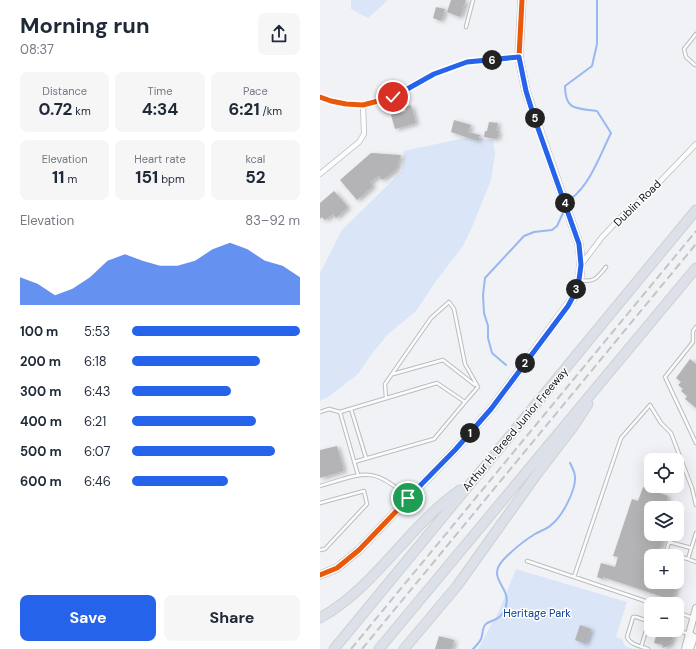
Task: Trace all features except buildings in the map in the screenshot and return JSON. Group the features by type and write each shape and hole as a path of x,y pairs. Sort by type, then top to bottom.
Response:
{"highway":[{"name":"Arthur H. Breed Junior Freeway","path":"334,649 696,210"},
{"path":"379,649 696,268"},
{"path":"404,649 458,586 537,474 577,423 599,386"},
{"path":"320,618 344,602 432,513 471,483"},
{"path":"409,649 419,632"}],"main road":[{"path":"320,575 337,568 348,560 455,450 491,409 568,306 575,293 579,280 581,253 576,232 526,91 519,57 520,0"}],"street":[{"path":"320,97 346,104 362,105 393,97 434,74 467,62 519,57"},
{"path":"320,174 359,142 364,134 362,105"},
{"name":"Dublin Road","path":"581,265 602,238 623,215 648,194 696,144"},
{"path":"685,649 696,608"},
{"path":"689,634 694,637 690,649"}],"lane":[{"path":"466,27 474,0"},
{"path":"695,64 686,57 684,49 696,34"},
{"path":"579,280 587,282 592,280 606,267"},
{"path":"386,398 385,384 432,318 449,302 454,309 465,364 478,386"},
{"path":"696,327 693,332 693,342 665,377 695,438 696,444"},
{"path":"392,374 443,360 478,386"},
{"path":"320,412 329,409 340,412 438,383 465,402"},
{"path":"354,462 434,439 478,386"},
{"path":"574,577 621,438 650,405 661,423 671,433 692,488 696,505"},
{"path":"351,409 366,458"},
{"path":"340,412 358,475"},
{"path":"320,486 358,475 373,475 380,476 397,487 408,498"},
{"path":"320,503 364,491 367,504 325,549 320,550"},
{"path":"688,559 696,533"},
{"path":"691,548 669,542 666,552 696,562"},
{"path":"527,561 644,601"},
{"path":"684,614 694,618"},
{"path":"644,619 636,617 632,618 627,639 632,644 648,649"},
{"path":"684,632 689,634"},
{"path":"641,646 644,637"}],"green space":[{"path":"351,0 388,0 368,18 351,9"},
{"path":"469,137 493,140 495,154 491,180 463,246 436,281 416,311 388,334 358,374 328,397 320,401 320,273 342,230 402,171 404,151"},
{"name":"Heritage Park","path":"516,569 627,602 616,637 622,639 625,646 633,649 478,649 499,611"}],"waterway":[{"path":"571,199 590,177 611,133 597,111 574,107 570,104 567,100 565,86 592,66 597,44 597,0"},
{"path":"506,365 492,353 488,338 488,326 484,313 483,295 485,278 524,236 534,232 552,230 557,226 563,213"},
{"path":"473,649 481,639 485,625 500,616 505,609 507,601 506,594 498,578 497,572 499,566 504,559 523,542 548,528 560,516 568,503 575,482 574,473 570,463"}],"railway":[{"path":"351,649 696,231"},
{"path":"362,649 696,244"}],"cycle path":[{"path":"320,575 337,568 359,550 455,450 491,409 573,298 580,276 581,260 579,244 526,91 519,57 522,0"},
{"path":"320,97 346,104 363,105 393,97 434,74 467,62 519,57"}],"route":[{"path":"393,97 434,74 467,62 519,57 526,91 534,117 576,232 581,253 581,265 577,289 568,306 491,409 455,450 408,498"}]}
